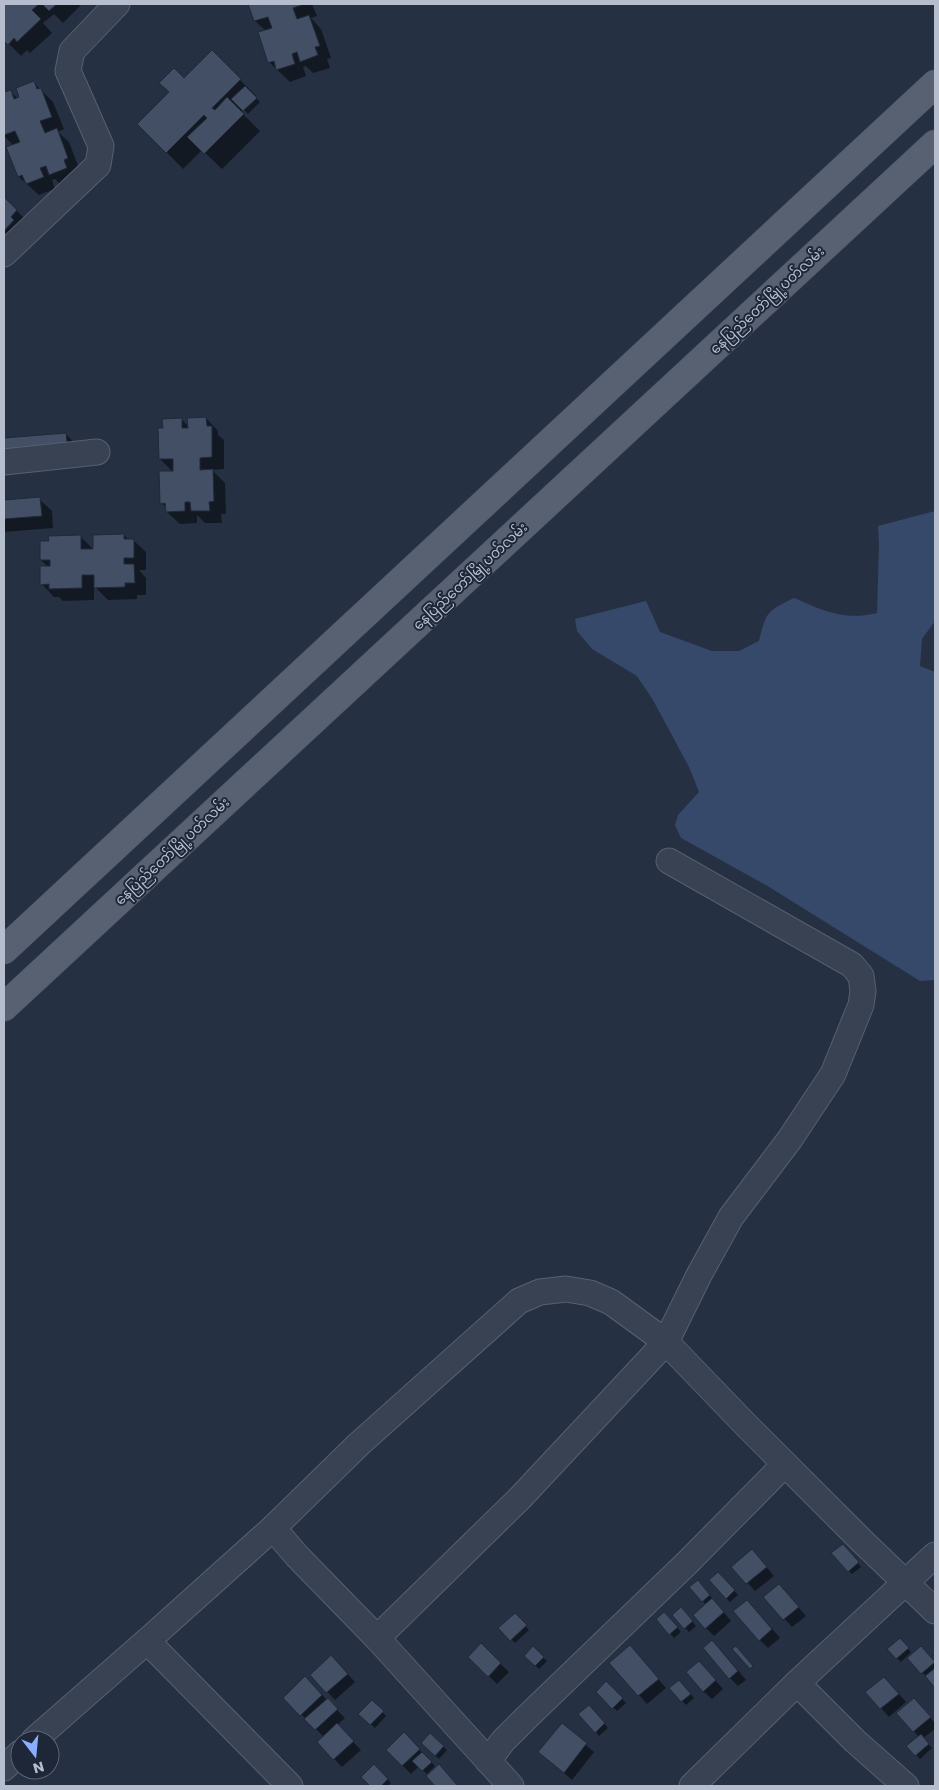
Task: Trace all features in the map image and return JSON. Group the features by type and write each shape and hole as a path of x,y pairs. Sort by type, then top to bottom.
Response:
{"main road":[{"path":"4,950 935,84"},
{"name":"နေပြည်တော်မြို့ပတ်လမ်း","path":"4,1007 935,144"}],"street":[{"path":"4,254 98,164 101,146 68,71 72,51 118,4"},
{"path":"4,462 98,452"},
{"path":"377,1638 521,1497 666,1342 699,1274 731,1218 790,1140 833,1074 861,1005 863,990 861,976 852,965 669,861"},
{"path":"45,1730 273,1528 359,1444 520,1301 540,1292 566,1289 590,1293 611,1302 666,1342 862,1541 935,1611"},
{"path":"488,1761 503,1740 686,1564 785,1464"},
{"path":"273,1528 297,1556 377,1638 511,1786"},
{"path":"692,1786 797,1683 935,1555"},
{"path":"147,1641 290,1786"},
{"path":"797,1683 855,1741 906,1786"}],"water":[{"path":"935,511 935,621 922,639 920,666 935,672 935,980 920,981 766,885 681,838 675,825 678,815 699,792 689,767 653,700 637,676 592,649 577,631 575,619 646,601 660,632 712,651 739,651 759,641 769,614 778,606 794,598 825,611 844,615 854,616 877,613 878,526"}],"building":[{"path":"4,4 39,4 32,10 41,19 17,42 14,38 8,45 4,41"},
{"path":"42,4 57,4 49,11"},
{"path":"248,4 305,4 293,8 297,19 309,15 320,46 315,47 318,55 300,62 297,52 292,54 295,64 276,70 274,61 268,63 258,32 272,28 268,17 254,21"},
{"path":"212,50 241,79 212,108 215,110 227,97 244,114 204,154 187,137 207,118 204,115 166,153 137,124 169,92 159,83 174,68 184,78"},
{"path":"34,81 37,89 41,88 52,117 40,121 45,133 57,128 68,158 64,160 67,168 49,175 46,166 40,168 44,177 26,184 22,175 18,177 6,147 20,142 15,131 4,135 4,92 11,90 14,99 19,97 16,88"},
{"path":"245,86 257,98 243,111 231,99"},
{"path":"4,197 17,210 11,217 14,220 4,231"},
{"path":"206,417 207,426 212,426 212,457 200,458 200,470 213,469 214,501 209,502 210,511 191,511 190,502 185,502 185,511 166,512 165,503 160,504 159,471 173,471 173,459 159,459 158,428 163,428 162,419 182,418 182,428 188,428 187,418"},
{"path":"66,433 68,451 4,456 4,438"},
{"path":"40,497 42,516 4,519 4,500"},
{"path":"124,534 124,539 134,539 134,558 124,558 124,564 134,564 135,583 125,583 125,587 94,588 94,575 82,575 82,588 49,589 49,584 40,585 40,566 50,566 50,560 40,560 40,541 49,541 48,536 81,535 81,549 93,549 93,535"},
{"path":"843,1544 859,1562 848,1572 831,1553"},
{"path":"752,1549 767,1567 746,1584 731,1567"},
{"path":"718,1572 735,1590 726,1599 709,1580"},
{"path":"698,1580 710,1595 702,1602 689,1587"},
{"path":"779,1584 799,1607 783,1620 763,1597"},
{"path":"712,1598 724,1612 705,1629 693,1615"},
{"path":"747,1600 772,1629 759,1641 733,1611"},
{"path":"681,1607 693,1621 684,1629 672,1615"},
{"path":"664,1612 678,1627 669,1635 656,1619"},
{"path":"515,1613 527,1625 510,1641 498,1628"},
{"path":"900,1638 909,1648 896,1659 887,1649"},
{"path":"712,1640 738,1671 729,1679 703,1648"},
{"path":"481,1643 501,1663 488,1677 468,1657"},
{"path":"630,1645 659,1679 638,1696 609,1663"},
{"path":"533,1646 544,1657 535,1666 524,1656"},
{"path":"736,1646 753,1666 750,1669 732,1649"},
{"path":"921,1646 935,1662 921,1674 907,1658"},
{"path":"331,1655 348,1674 326,1693 310,1675"},
{"path":"699,1661 716,1680 703,1692 686,1672"},
{"path":"935,1668 935,1688 925,1676"},
{"path":"305,1676 322,1695 300,1716 283,1698"},
{"path":"884,1677 899,1694 880,1709 865,1692"},
{"path":"679,1680 691,1694 681,1702 669,1688"},
{"path":"606,1681 623,1698 612,1709 596,1692"},
{"path":"328,1698 338,1709 315,1730 304,1719"},
{"path":"914,1698 931,1717 913,1732 896,1713"},
{"path":"372,1700 384,1711 370,1725 358,1714"},
{"path":"589,1705 605,1723 595,1733 578,1714"},
{"path":"337,1723 354,1741 333,1760 317,1742"},
{"path":"562,1723 587,1743 564,1773 538,1752"},
{"path":"404,1732 420,1749 402,1766 386,1750"},
{"path":"430,1733 444,1746 435,1756 421,1743"},
{"path":"921,1734 929,1744 915,1756 906,1746"},
{"path":"422,1752 432,1762 422,1771 412,1761"},
{"path":"374,1764 388,1779 381,1786 370,1786 361,1777"},
{"path":"439,1764 456,1786 435,1786 426,1776"}]}
